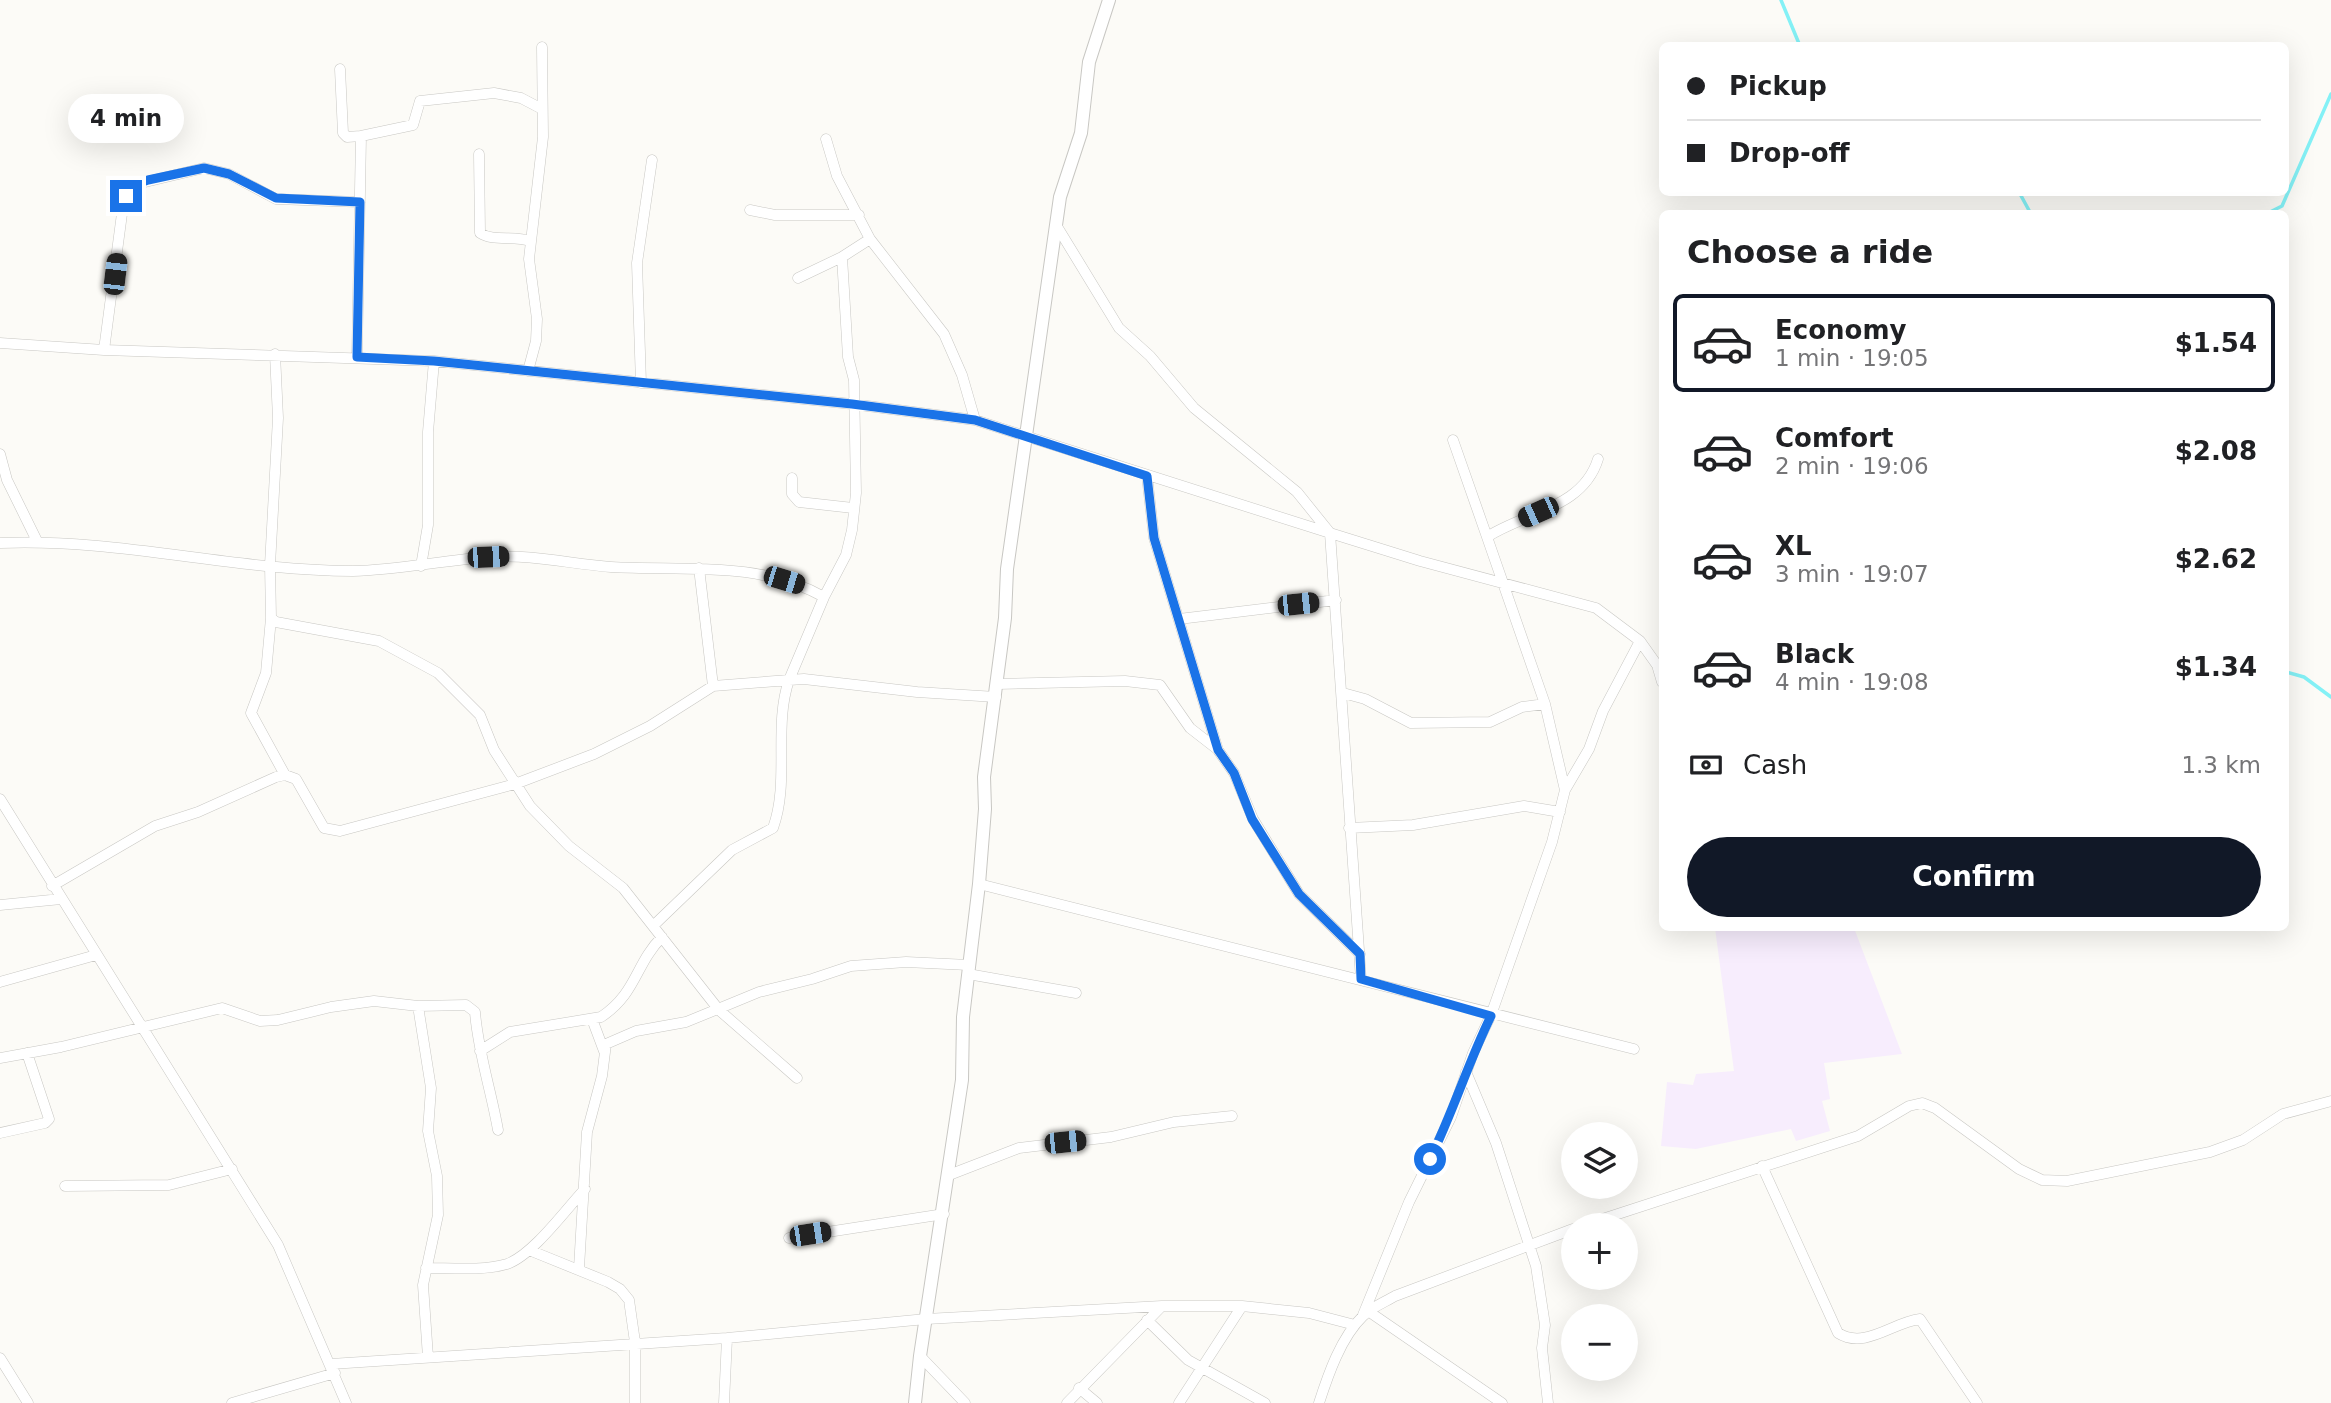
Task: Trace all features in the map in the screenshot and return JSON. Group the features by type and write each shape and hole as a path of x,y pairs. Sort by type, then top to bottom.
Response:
{"street":[{"path":"915,1403 919,1356 944,1214 962,1080 962,1017 979,884 985,809 984,776 996,690 1007,569 1058,228 1060,197 1081,133 1092,47 1109,0"},
{"path":"528,371 536,341 537,319 530,242 543,137 542,47"},
{"path":"340,69 343,133 347,137 413,125 417,119 418,103 425,101 494,93 521,98 542,109"},
{"path":"357,357 361,136"},
{"path":"826,139 837,176 870,239 944,334 962,375 975,420"},
{"path":"479,154 480,233 485,237 517,237 530,242"},
{"path":"641,383 637,263 652,160"},
{"path":"104,350 123,206 126,196 137,184 176,173 209,168 229,174 276,198 360,202"},
{"path":"750,210 775,215 859,215"},
{"path":"1058,228 1104,307 1126,336 1150,356 1194,408 1297,492 1330,533 1361,979"},
{"path":"798,278 842,257 870,239"},
{"path":"653,926 732,850 773,828 779,812 783,707 789,680 824,597 846,555 853,508 856,470 852,404 854,380 848,357 842,257"},
{"path":"0,343 104,350 434,361 852,404 975,420 1027,439 1330,533 1504,585 1568,598 1596,608 1640,641 1659,672"},
{"path":"275,354 278,418 270,565 271,618 266,673 251,713 285,775 296,779 318,821 331,831 437,807 514,785 622,743 713,686 804,679 917,692 996,690 1125,681 1160,685 1190,728 1218,750"},
{"path":"421,566 428,525 428,432 434,361"},
{"path":"1453,440 1545,704 1565,790"},
{"path":"0,454 7,480 37,541"},
{"path":"1487,537 1579,492 1593,476 1598,459"},
{"path":"1147,476 1154,538 1218,750 1234,773 1252,819 1299,894 1360,954"},
{"path":"792,478 792,494 799,502 853,508"},
{"path":"0,543 37,541 352,571 520,556 612,567 699,568 759,573 805,586 824,597"},
{"path":"699,568 713,686"},
{"path":"1179,619 1336,600"},
{"path":"271,618 276,622 379,641 438,673 480,715 494,750 514,785 530,806 569,846 623,888 719,1010 797,1078"},
{"path":"1366,1313 1409,1202 1451,1117 1466,1072 1491,1016 1565,790 1589,749 1602,711 1640,641"},
{"path":"1343,692 1365,699 1411,723 1490,722 1522,707 1545,704"},
{"path":"52,886 155,826 198,812 285,775"},
{"path":"2,806 143,1025 278,1245 346,1403"},
{"path":"1349,828 1413,825 1524,806 1560,812"},
{"path":"979,884 1361,979 1491,1016 1634,1049"},
{"path":"0,905 61,899"},
{"path":"480,1051 510,1032 592,1019 611,1009 635,983 650,949 662,937"},
{"path":"0,982 96,955"},
{"path":"579,1268 587,1132 602,1076 606,1044 636,1031 686,1022 759,992 850,966 906,962 968,969 1076,993"},
{"path":"0,1058 222,1008 269,1021 374,1001 418,1006 472,1007 498,1130"},
{"path":"418,1006 430,1076 428,1131 437,1175 438,1215 423,1285 428,1357"},
{"path":"592,1019 604,1051"},
{"path":"0,1133 45,1123 49,1119 27,1053"},
{"path":"1466,1072 1492,1130 1536,1266 1545,1325 1542,1348 1548,1403"},
{"path":"1620,1213 1858,1136 1909,1106 1922,1103 1935,1108 2020,1169 2042,1180 2067,1181 2210,1152 2243,1140 2283,1114 2331,1101"},
{"path":"949,1175 1019,1148 1111,1137 1174,1122 1233,1116"},
{"path":"1762,1166 1838,1333 1855,1339 1866,1338 1920,1319 1977,1403"},
{"path":"65,1186 169,1185 232,1169"},
{"path":"426,1268 506,1264 529,1250 585,1188"},
{"path":"789,1238 944,1214"},
{"path":"1319,1403 1355,1325 1366,1313 1395,1296 1561,1234"},
{"path":"529,1250 579,1268 621,1289 628,1300 635,1342 635,1403"},
{"path":"232,1403 333,1369 428,1357 727,1338 926,1319 1163,1306 1242,1306 1309,1313 1355,1325"},
{"path":"1067,1403 1163,1306"},
{"path":"1179,1403 1242,1306"},
{"path":"1366,1313 1502,1403"},
{"path":"1147,1320 1188,1360 1265,1403"},
{"path":"724,1403 727,1338"},
{"path":"919,1356 965,1403"},
{"path":"0,1358 28,1403"},
{"path":"1079,1388 1097,1403"}],"shaded area":[{"path":"1715,931 1855,931 1902,1054 1824,1063 1830,1099 1822,1101 1830,1131 1796,1141 1791,1129 1696,1149 1661,1146 1667,1082 1693,1085 1696,1074 1734,1071"}],"waterway":[{"path":"1781,0 1798,42"},
{"path":"2289,190 2331,94"},
{"path":"2021,196 2029,210"},
{"path":"2274,210 2282,206 2286,196"},
{"path":"2289,673 2304,677 2331,697"}],"route":[{"path":"126,196 137,184 148,180 204,168 229,174 266,191 273,198 360,202 357,357 434,361 852,404 975,420 1147,476 1154,538 1196,684 1218,750 1234,773 1252,819 1267,844 1299,894 1360,954 1361,979 1491,1016 1473,1053 1451,1117 1430,1159"}]}
